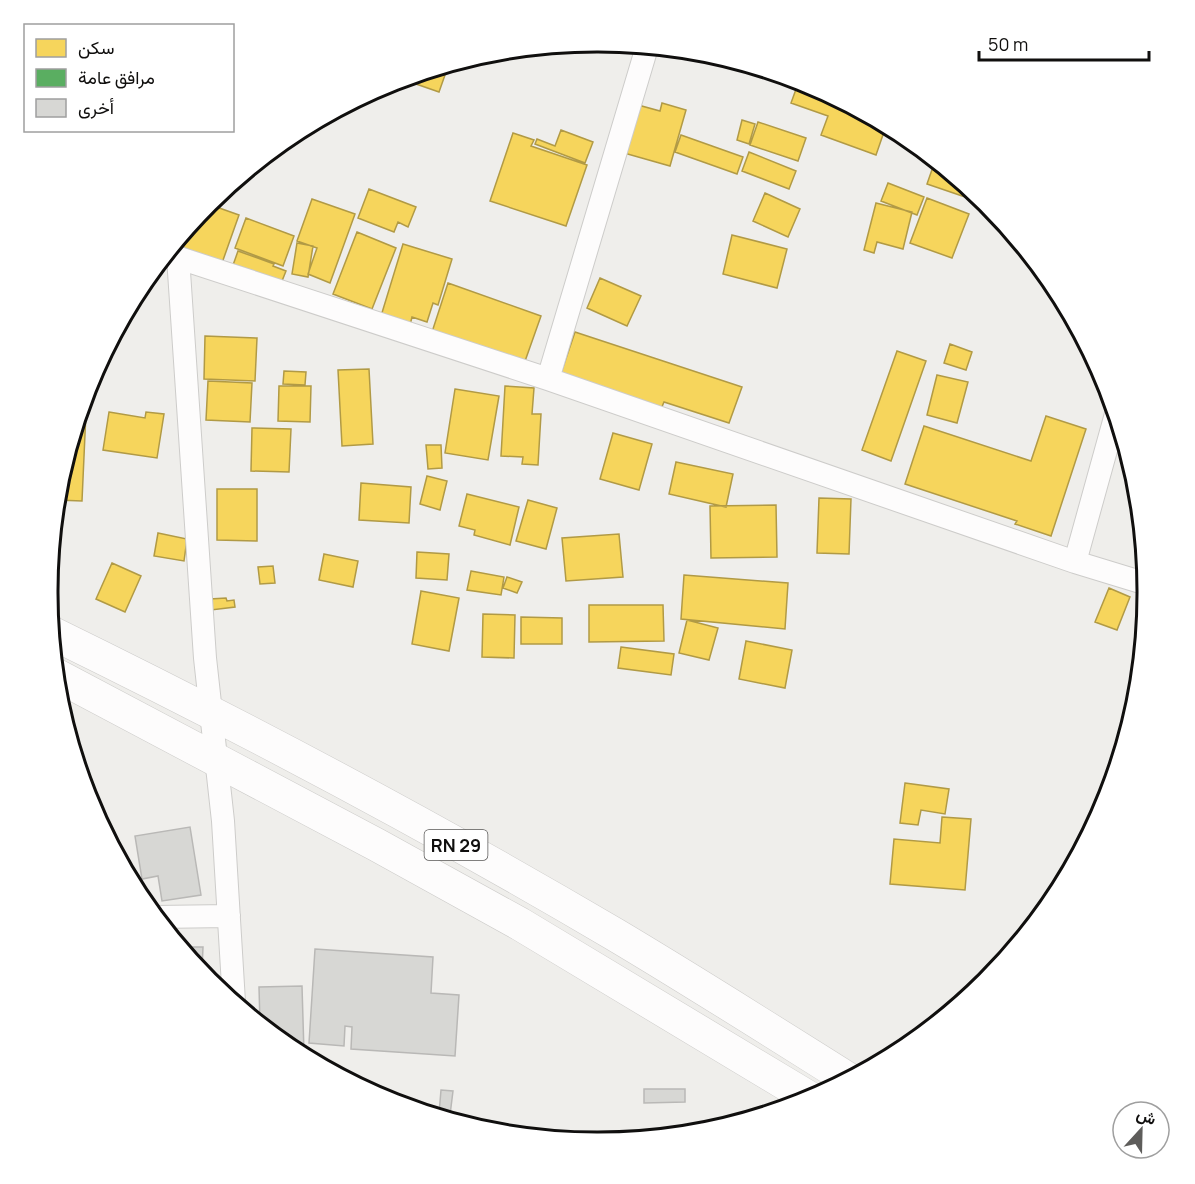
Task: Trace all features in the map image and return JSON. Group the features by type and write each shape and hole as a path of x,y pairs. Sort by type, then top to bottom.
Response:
{"highway":[{"name":"RN 29","path":"60,637 210,712 469,852 614,934 840,1074"},
{"name":"RN 29","path":"66,680 520,924 799,1092"}],"street":[{"path":"548,379 644,55"},
{"path":"175,256 548,379 1075,562 1137,581"},
{"path":"172,260 210,712 217,760 230,916 233,990"},
{"path":"1075,562 1112,430"},
{"path":"167,917 230,916"}],"building: سكن":[{"path":"445,75 439,92 416,84"},
{"path":"795,91 836,108 883,135 876,155 821,135 828,116 791,103"},
{"path":"662,103 686,110 670,166 624,153 638,105 660,111"},
{"path":"742,120 755,124 749,144 737,140"},
{"path":"758,122 806,138 798,161 750,145"},
{"path":"561,130 593,142 585,163 535,144 537,139 555,146"},
{"path":"513,133 534,140 531,146 587,165 566,226 490,201"},
{"path":"681,135 743,157 737,174 675,152"},
{"path":"749,152 796,171 789,189 742,171"},
{"path":"932,169 964,197 927,184"},
{"path":"888,183 924,197 917,215 881,201"},
{"path":"369,189 416,207 408,227 398,222 394,232 358,218"},
{"path":"765,193 800,209 788,237 753,221"},
{"path":"927,198 969,214 952,258 910,243"},
{"path":"312,199 355,214 330,283 308,274 317,248 297,241"},
{"path":"876,203 912,212 903,249 877,242 874,253 864,250"},
{"path":"219,208 239,215 222,263 182,249"},
{"path":"246,218 294,236 283,266 235,248"},
{"path":"357,232 396,248 372,309 333,294"},
{"path":"732,235 787,249 777,288 723,274"},
{"path":"297,243 313,246 308,277 292,274"},
{"path":"403,244 452,259 438,305 433,303 427,322 412,317 410,325 381,316"},
{"path":"238,251 274,264 273,266 286,271 280,286 232,268"},
{"path":"600,278 641,296 627,326 587,308"},
{"path":"448,283 541,316 524,364 432,332"},
{"path":"575,332 742,387 729,423 664,402 661,409 560,376"},
{"path":"205,336 257,338 255,381 204,379"},
{"path":"950,344 972,352 966,370 944,363"},
{"path":"897,351 926,361 891,461 862,450"},
{"path":"369,369 373,444 342,446 338,370"},
{"path":"284,371 306,372 305,385 283,384"},
{"path":"937,375 968,382 957,423 927,415"},
{"path":"208,381 252,383 250,422 206,420"},
{"path":"279,386 311,386 310,422 278,421"},
{"path":"505,386 534,388 532,414 541,414 538,465 522,464 523,457 501,456"},
{"path":"455,389 499,396 488,460 445,453"},
{"path":"109,412 145,418 146,412 164,414 157,458 103,450"},
{"path":"1046,416 1086,429 1051,536 1015,524 1017,521 905,484 924,426 1031,461"},
{"path":"85,424 82,501 66,500 76,452"},
{"path":"252,428 291,429 289,472 251,471"},
{"path":"613,433 652,444 639,490 600,479"},
{"path":"426,445 441,445 442,468 428,469"},
{"path":"676,462 733,474 726,507 669,494"},
{"path":"427,476 447,481 440,510 420,504"},
{"path":"361,483 411,487 409,523 359,520"},
{"path":"217,489 257,489 257,541 217,540"},
{"path":"467,494 519,507 510,545 474,535 475,530 459,526"},
{"path":"819,498 851,499 849,554 817,553"},
{"path":"528,500 557,508 546,549 516,541"},
{"path":"776,505 777,557 711,558 710,506"},
{"path":"158,533 187,539 184,561 154,556"},
{"path":"619,534 623,577 566,581 562,538"},
{"path":"417,552 449,554 447,580 416,578"},
{"path":"324,554 358,561 353,587 319,580"},
{"path":"112,563 141,576 125,612 96,599"},
{"path":"273,566 275,583 260,584 258,567"},
{"path":"471,571 504,577 501,595 467,590"},
{"path":"684,575 788,583 785,629 681,619"},
{"path":"507,577 522,582 517,593 503,588"},
{"path":"1109,588 1130,597 1117,630 1095,622"},
{"path":"421,591 459,598 449,651 412,644"},
{"path":"226,598 227,601 234,600 235,607 211,610 210,599"},
{"path":"589,605 663,605 664,641 589,642"},
{"path":"483,614 515,615 514,658 482,657"},
{"path":"521,617 562,618 562,644 521,644"},
{"path":"687,620 718,628 709,660 679,653"},
{"path":"746,641 792,650 785,688 739,679"},
{"path":"621,647 674,654 671,675 618,668"},
{"path":"905,783 949,789 945,814 921,810 918,825 900,823"},
{"path":"942,817 971,819 965,890 890,884 894,839 940,843"}],"building: أخرى":[{"path":"190,827 201,895 162,901 158,876 142,879 135,836"},
{"path":"191,947 203,947 203,959"},
{"path":"315,949 433,957 431,993 459,995 455,1056 351,1049 352,1027 345,1026 344,1046 309,1043"},
{"path":"302,986 304,1044 260,1012 259,987"},
{"path":"644,1089 685,1089 685,1102 644,1103"},
{"path":"441,1090 453,1091 451,1111 440,1108"}]}
